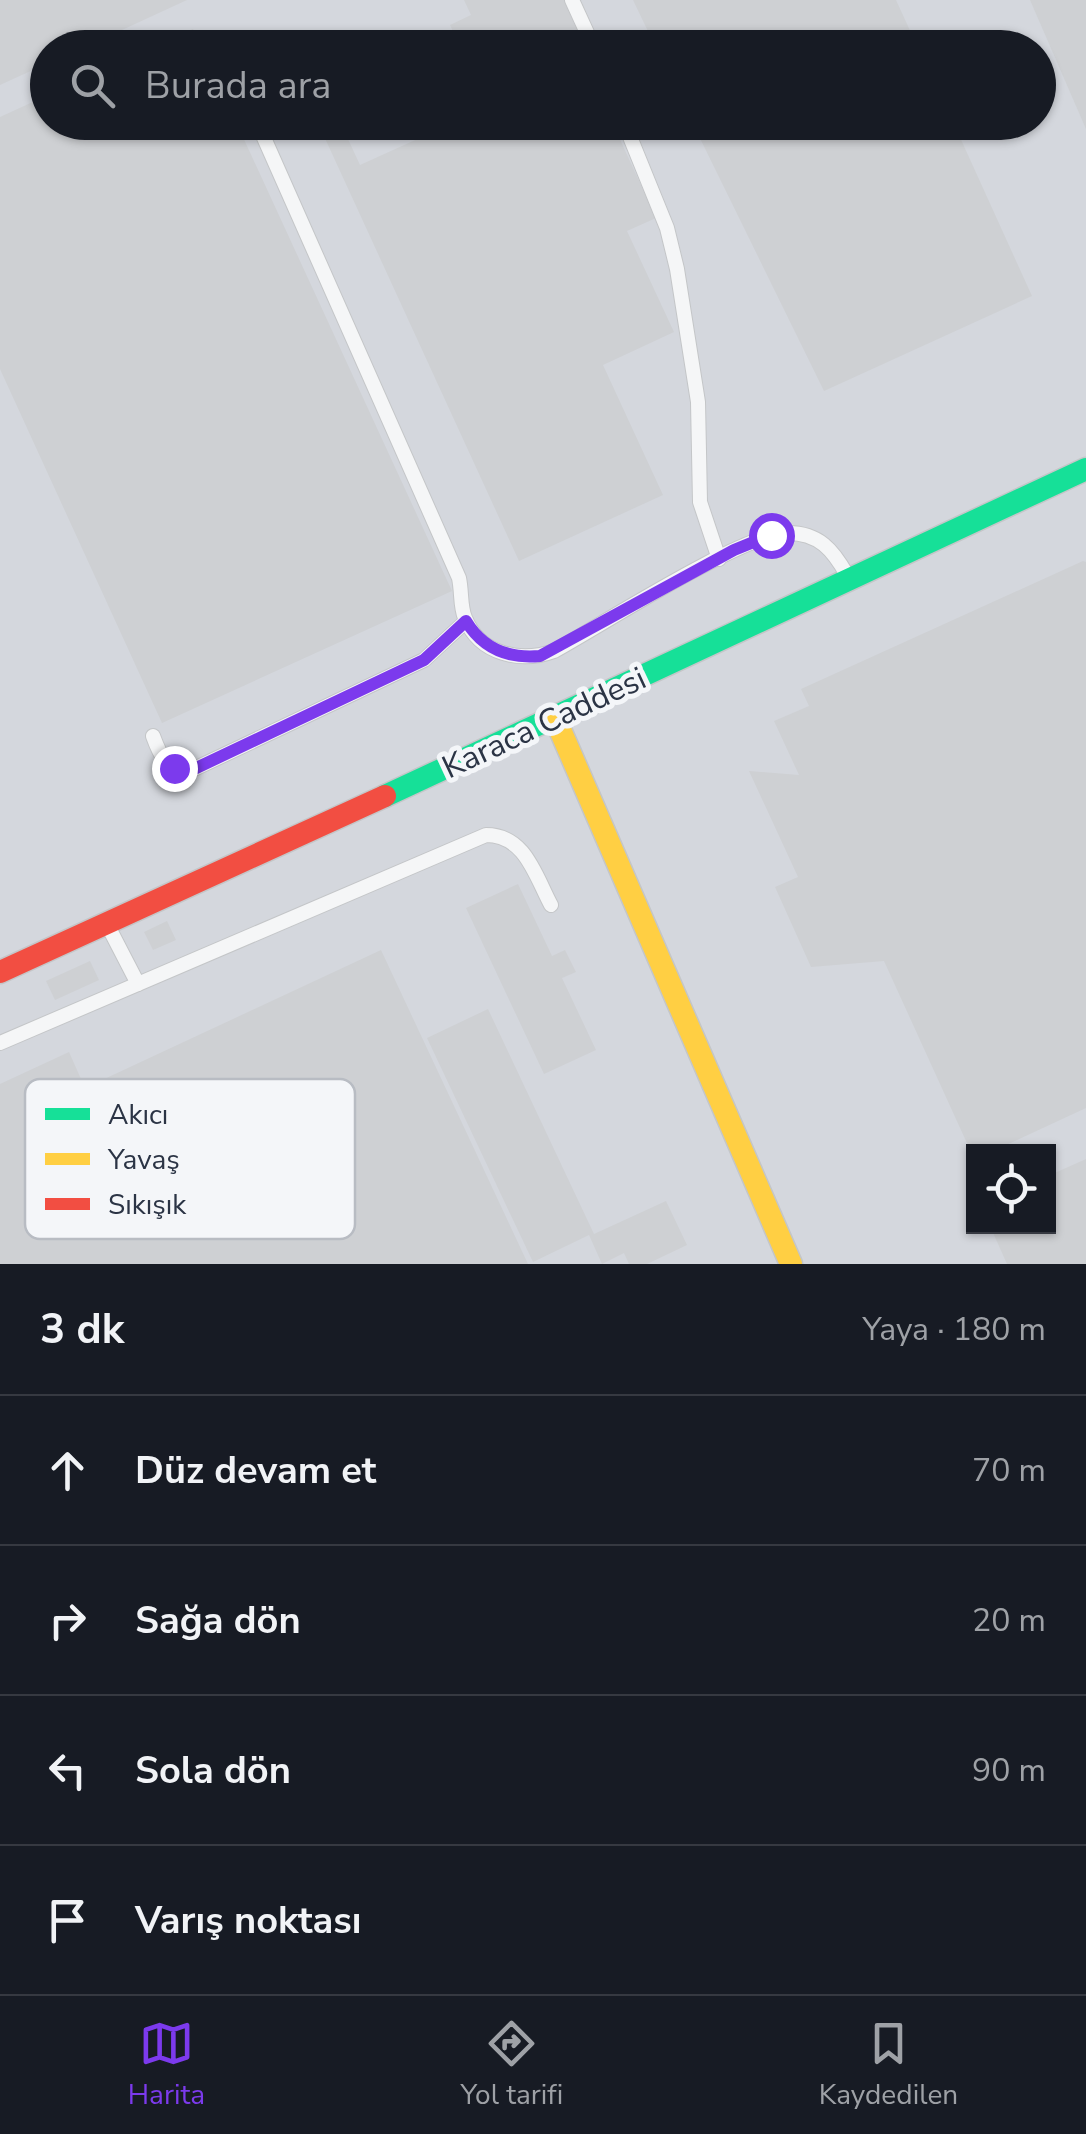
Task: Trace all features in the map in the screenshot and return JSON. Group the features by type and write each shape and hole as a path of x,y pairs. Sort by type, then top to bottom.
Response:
{"street":[{"name":"Karaca Caddesi","path":"0,972 1086,469"},
{"path":"555,718 791,1264"}],"lane":[{"path":"572,0 586,30"},
{"path":"265,140 459,578 466,621 496,651 510,656 540,656 771,535 802,534 832,549 850,580"},
{"path":"631,140 667,228 680,282 698,402 700,502 719,559"},
{"path":"152,736 162,761 174,768 192,770 424,660 466,621"},
{"path":"0,1043 486,835 516,843 551,905"},
{"path":"106,923 138,984"}],"shaded area":[{"path":"0,0 1086,0 1086,1264 0,1264"}],"building":[{"path":"0,0 187,0 122,30 30,30 30,71 0,85"},
{"path":"464,0 564,0 578,30 452,30 450,25 471,15"},
{"path":"633,0 896,0 910,30 647,30"},
{"path":"1030,0 1086,0 1086,129 1056,60 1056,30 1043,30"},
{"path":"30,103 30,140 244,140 452,591 162,723 0,369 0,117"},
{"path":"326,140 348,140 360,165 415,140 620,140 656,218 627,231 674,332 603,365 663,495 519,561"},
{"path":"701,140 961,140 1032,296 824,391"},
{"path":"1086,562 1086,1108 1008,1144 967,1144 884,961 811,967 775,887 798,877 749,771 799,775 774,721 809,706 801,689"},
{"path":"518,884 552,956 565,950 576,972 562,978 596,1050 544,1074 466,908"},
{"path":"167,921 176,940 153,950 144,932"},
{"path":"381,950 528,1264 0,1264 0,1084 69,1052 81,1079 25,1079 25,1239 355,1239 355,1079 104,1079"},
{"path":"90,961 99,980 55,1000 46,981"},
{"path":"488,1009 594,1234 666,1201 687,1245 647,1264 629,1264 624,1253 602,1264 589,1235 533,1262 427,1038"},
{"path":"1086,1159 1086,1264 1007,1264 994,1234 1056,1234 1056,1172"}],"traffic: fast":[{"path":"385,796 1086,469"}],"traffic: slow":[{"path":"555,718 791,1264"}],"traffic: jam":[{"path":"0,972 385,796"}],"route":[{"path":"174,768 192,770 424,660 466,621 496,651 526,658 540,656 734,550 771,535"}]}
